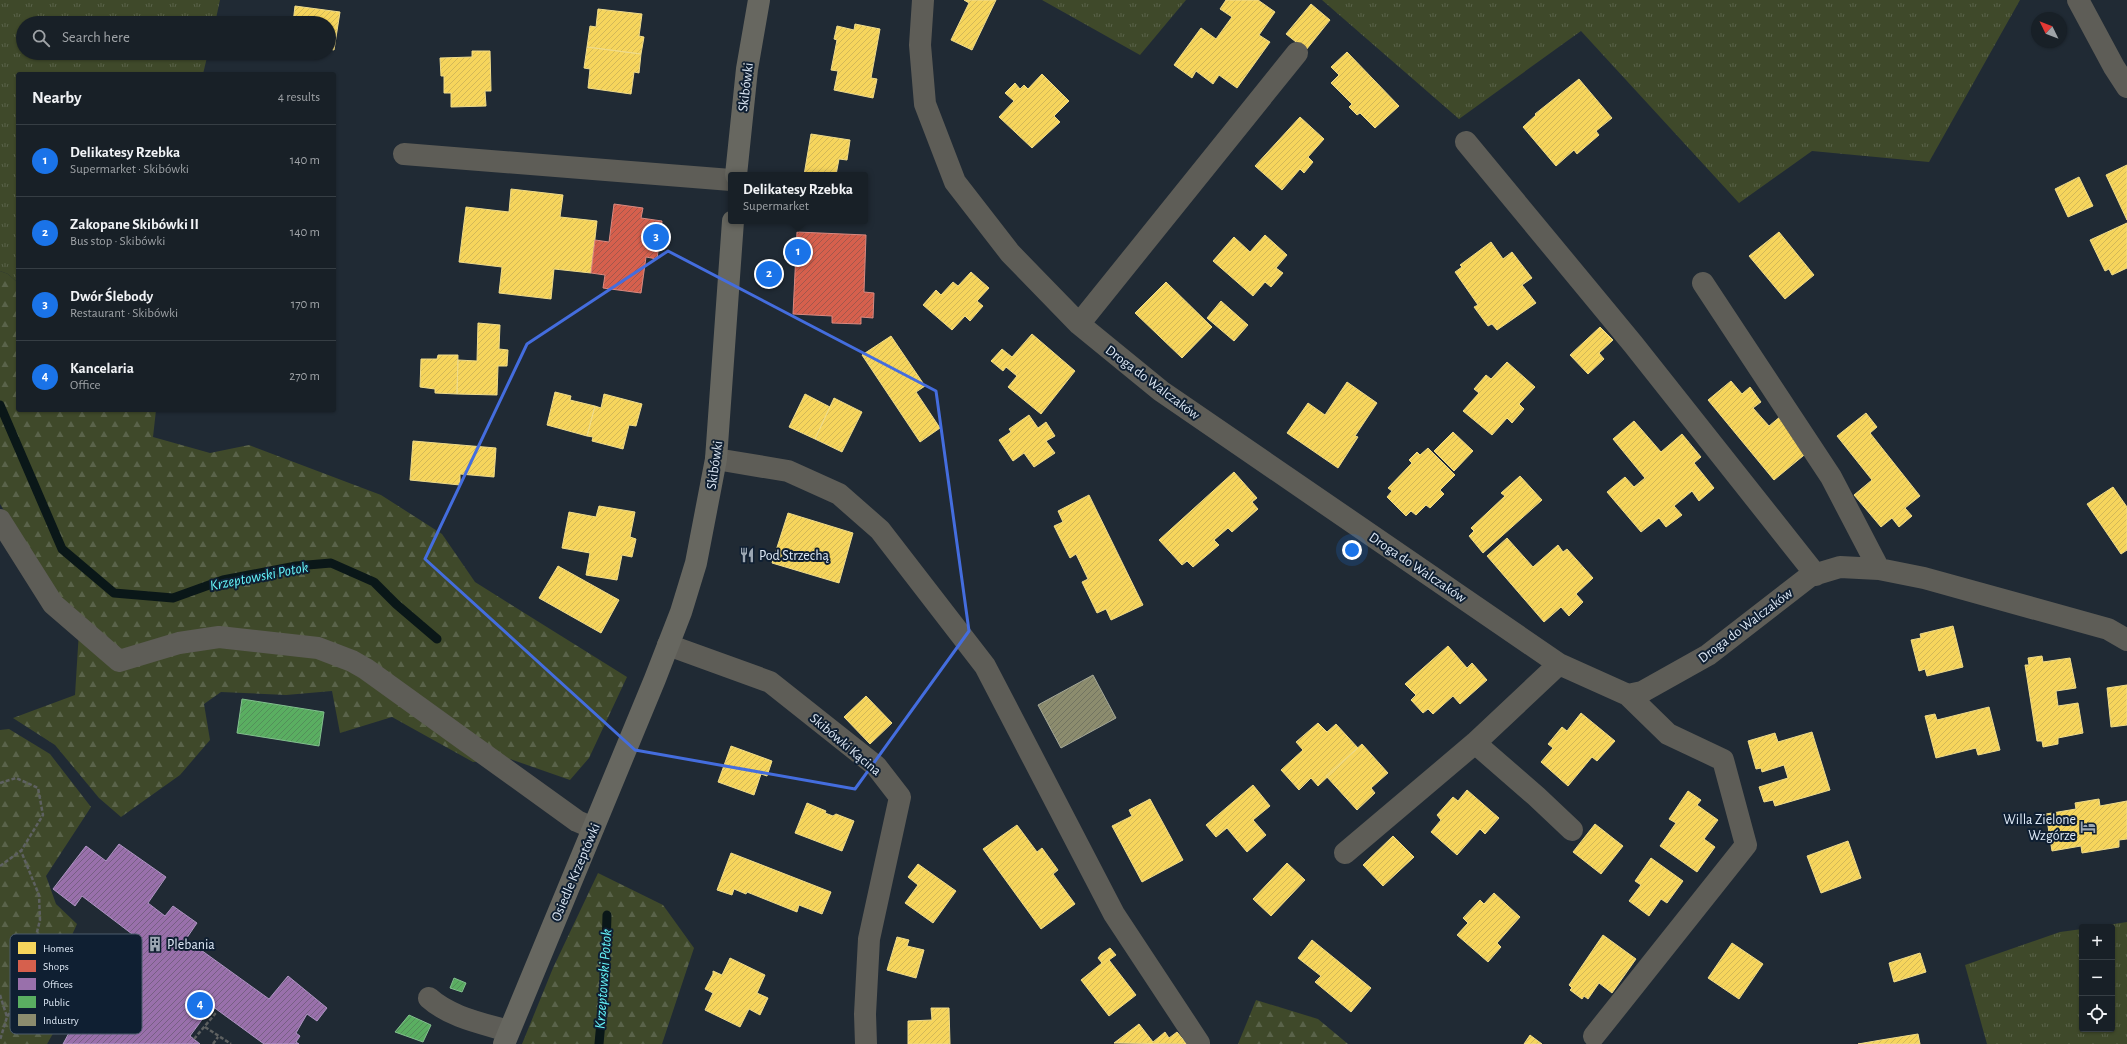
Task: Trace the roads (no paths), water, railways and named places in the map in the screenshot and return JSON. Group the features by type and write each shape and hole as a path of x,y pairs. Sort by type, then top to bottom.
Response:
{"main road":[{"name":"Skibówki","path":"736,172 748,63 759,0"},
{"name":"Skibówki","path":"647,700 668,645 696,563 716,459 733,224"},
{"name":"Osiedle Krzeptówki","path":"506,1037 647,700"}],"street":[{"name":"Droga do Walczaków","path":"923,0 920,45 925,104 955,182 1010,253 1079,324 1161,390 1559,664 1628,695 1642,692 1708,656 1810,576 1840,567 1879,569 1924,578 2108,629 2127,640"},
{"path":"2078,0 2127,88"},
{"path":"1079,324 1296,53"},
{"path":"1466,142 1633,344 1816,575"},
{"path":"404,154 728,180"},
{"path":"1703,283 1831,477 1879,569"},
{"path":"716,459 788,471 839,494 880,530 985,666 1114,914 1199,1043"},
{"path":"0,520 53,604 119,661 179,643 219,637 318,648 366,668 577,821 593,828"},
{"name":"Skibówki Kącina","path":"668,645 770,682 876,766 900,797 869,939 865,1014 866,1044"},
{"path":"1345,854 1475,743 1559,664"},
{"path":"1594,1036 1746,845 1723,760 1668,734 1628,695"},
{"path":"1475,743 1536,796 1572,830"},
{"path":"429,998 436,1005 506,1037"}],"waterway":[{"name":"Krzeptowski Potok","path":"0,405 62,549 114,593 173,598 223,580 296,566 331,563 374,582 396,604 437,639"},
{"name":"Krzeptowski Potok","path":"599,1044 605,978 607,915"}],"place":[{"name":"Dwór Ślebody","path":"656,237"},
{"name":"Delikatesy Rzebka","path":"798,252"},
{"name":"Zakopane Skibówki II","path":"769,274"},
{"name":"Pod Strzechą","path":"747,555"},
{"name":"Willa Zielone Wzgórze","path":"2088,827"},
{"name":"Plebania","path":"155,944"},
{"name":"Kancelaria","path":"200,1005"}]}
